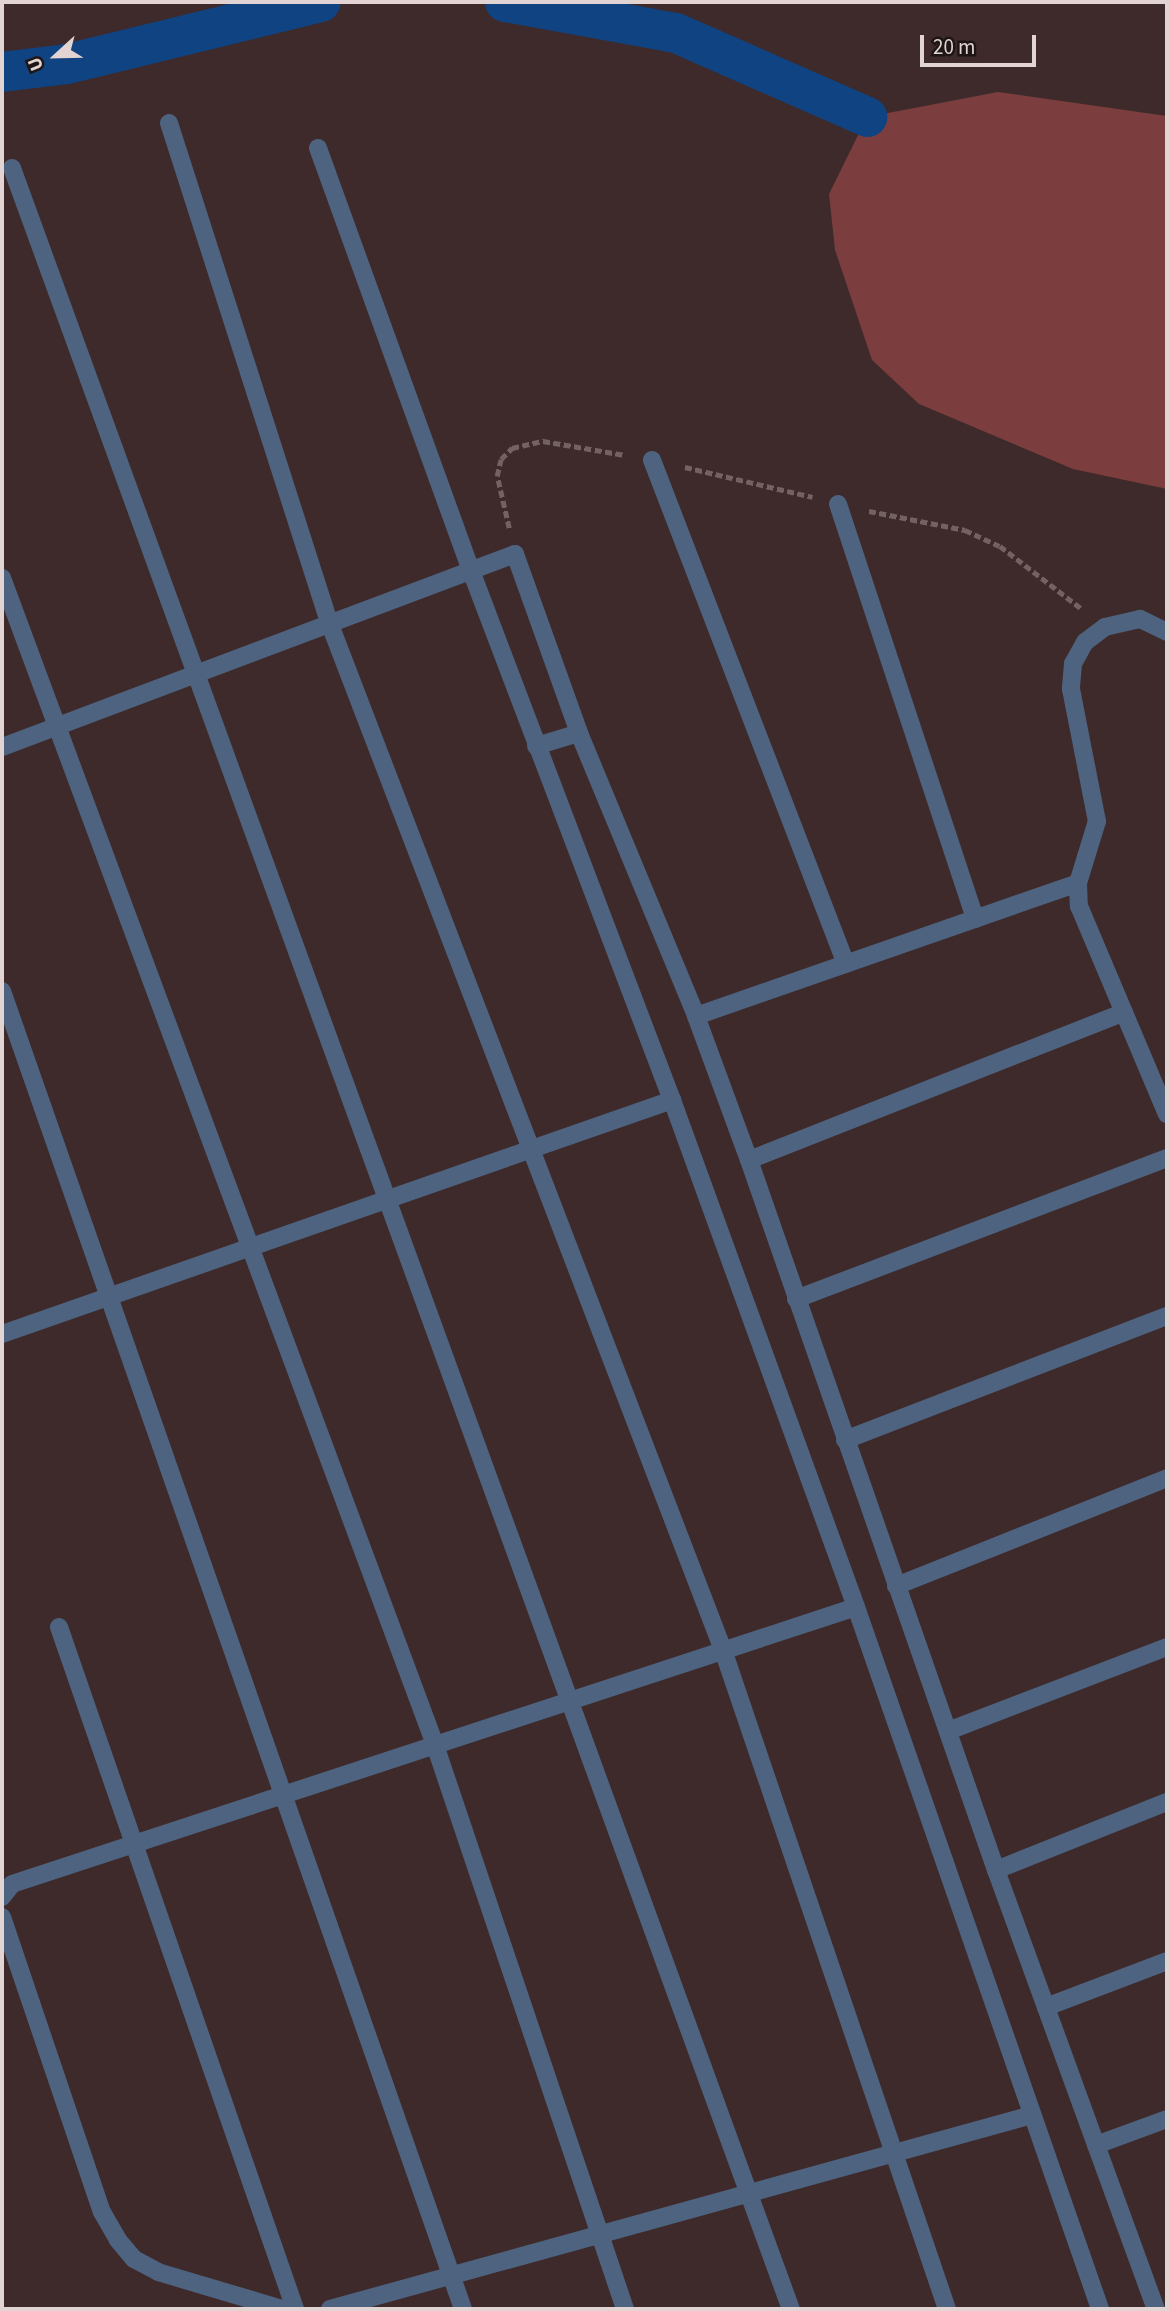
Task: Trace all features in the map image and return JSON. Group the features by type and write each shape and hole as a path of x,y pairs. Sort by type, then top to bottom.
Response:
{"street":[{"path":"169,122 329,622 533,1147 723,1650 947,2309"},
{"path":"318,148 536,746 672,1100 856,1607 1100,2309"},
{"path":"12,168 791,2309"},
{"path":"652,460 846,964"},
{"path":"838,504 975,919"},
{"path":"2,747 470,568 515,554 579,733 696,1016 749,1160 996,1870 1156,2309"},
{"path":"2,578 435,1745 625,2309"},
{"path":"1167,632 1140,619 1105,626 1085,642 1073,664 1071,689 1097,821 1078,883 1079,906 1167,1114"},
{"path":"536,746 579,733"},
{"path":"696,1016 1078,883"},
{"path":"2,991 463,2309"},
{"path":"749,1160 1124,1012"},
{"path":"2,1334 108,1293 672,1100"},
{"path":"796,1299 1167,1158"},
{"path":"845,1440 1167,1316"},
{"path":"897,1586 1167,1478"},
{"path":"2,1897 12,1884 856,1607"},
{"path":"59,1627 295,2309"},
{"path":"948,1731 1167,1647"},
{"path":"996,1870 1167,1802"},
{"path":"2,1917 102,2212 118,2240 134,2259 158,2272 282,2309"},
{"path":"1046,2007 1167,1961"},
{"path":"330,2309 1032,2115"},
{"path":"1096,2145 1167,2119"}],"path":[{"path":"515,554 498,476 501,459 512,448 561,443 652,460 838,504 965,530 1000,546 1105,626"}],"shaded area":[{"path":"998,92 1167,116 1167,489 1073,469 919,404 872,360 835,250 829,194 867,117"}],"waterway":[{"path":"2,72 67,64 321,2"},
{"path":"505,2 676,33 867,117"}]}
